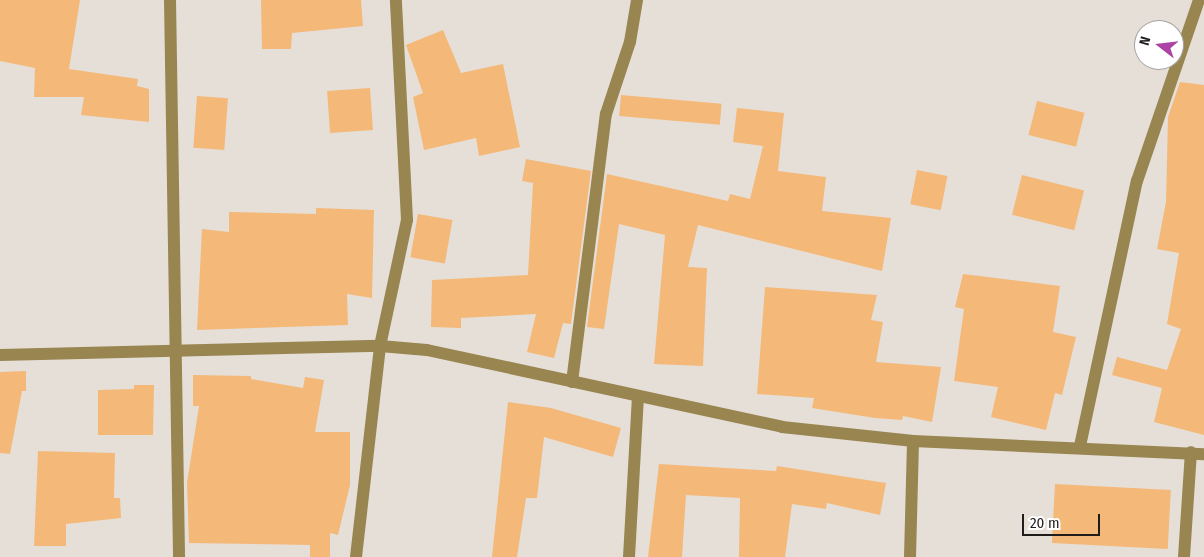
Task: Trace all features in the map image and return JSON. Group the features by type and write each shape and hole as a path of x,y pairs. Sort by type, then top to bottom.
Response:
{"street":[{"path":"170,0 173,348 179,557"},
{"path":"356,557 380,346 407,220 396,0"},
{"path":"572,382 606,114 630,42 637,0"},
{"path":"1080,446 1137,182 1199,0"},
{"path":"0,354 173,348 380,346 427,350 782,428 913,441 1080,446 1204,454"},
{"path":"629,557 638,396"},
{"path":"910,557 913,441"},
{"path":"1184,557 1191,452"}],"building":[{"path":"0,0 80,0 69,69 138,79 137,86 149,89 149,122 81,115 84,97 34,97 35,68 0,61"},
{"path":"261,0 361,0 363,26 292,33 291,49 262,49"},
{"path":"443,30 461,73 503,64 520,147 479,156 476,138 424,150 413,97 423,93 406,45"},
{"path":"1180,82 1204,85 1204,435 1154,422 1162,388 1112,375 1117,357 1167,370 1181,329 1167,324 1179,253 1157,249 1166,202 1168,117"},
{"path":"370,88 373,130 330,133 327,91"},
{"path":"621,95 722,104 720,125 619,116"},
{"path":"197,96 228,98 224,150 193,148"},
{"path":"1037,101 1085,113 1076,147 1029,135"},
{"path":"737,108 784,113 778,171 826,177 822,211 891,218 882,271 698,225 688,267 707,268 703,366 654,364 665,235 619,224 604,329 587,327 607,174 728,201 730,194 750,199 763,146 733,142"},
{"path":"526,159 591,171 571,324 563,323 554,358 527,352 536,314 461,318 461,328 431,327 432,280 528,275 533,183 522,181"},
{"path":"917,170 947,176 941,210 910,204"},
{"path":"1022,175 1084,190 1074,230 1012,215"},
{"path":"316,208 374,210 372,298 347,294 348,325 197,330 202,229 229,232 229,212 316,214"},
{"path":"418,214 452,220 445,263 410,257"},
{"path":"963,274 1060,286 1053,332 1076,337 1062,395 1055,393 1046,430 991,417 998,387 954,381 964,309 955,307"},
{"path":"765,287 877,295 871,320 883,322 876,362 941,367 932,422 903,416 902,420 875,418 812,408 814,398 757,394"},
{"path":"26,371 26,391 22,391 10,454 0,453 0,372"},
{"path":"193,375 251,376 251,379 303,388 305,377 324,380 315,432 350,432 350,485 338,535 330,533 330,557 310,557 310,545 189,543 187,483 199,406 193,406"},
{"path":"134,385 154,385 153,435 98,435 98,390 134,389"},
{"path":"508,402 551,408 621,428 613,457 544,437 537,498 526,498 517,557 492,557"},
{"path":"38,451 115,453 114,498 120,498 121,518 66,524 66,546 34,546"},
{"path":"659,464 776,471 777,466 886,483 880,515 827,503 826,509 792,504 785,557 739,557 740,498 686,495 682,557 648,557"},
{"path":"1055,484 1171,490 1168,549 1052,543"}]}
